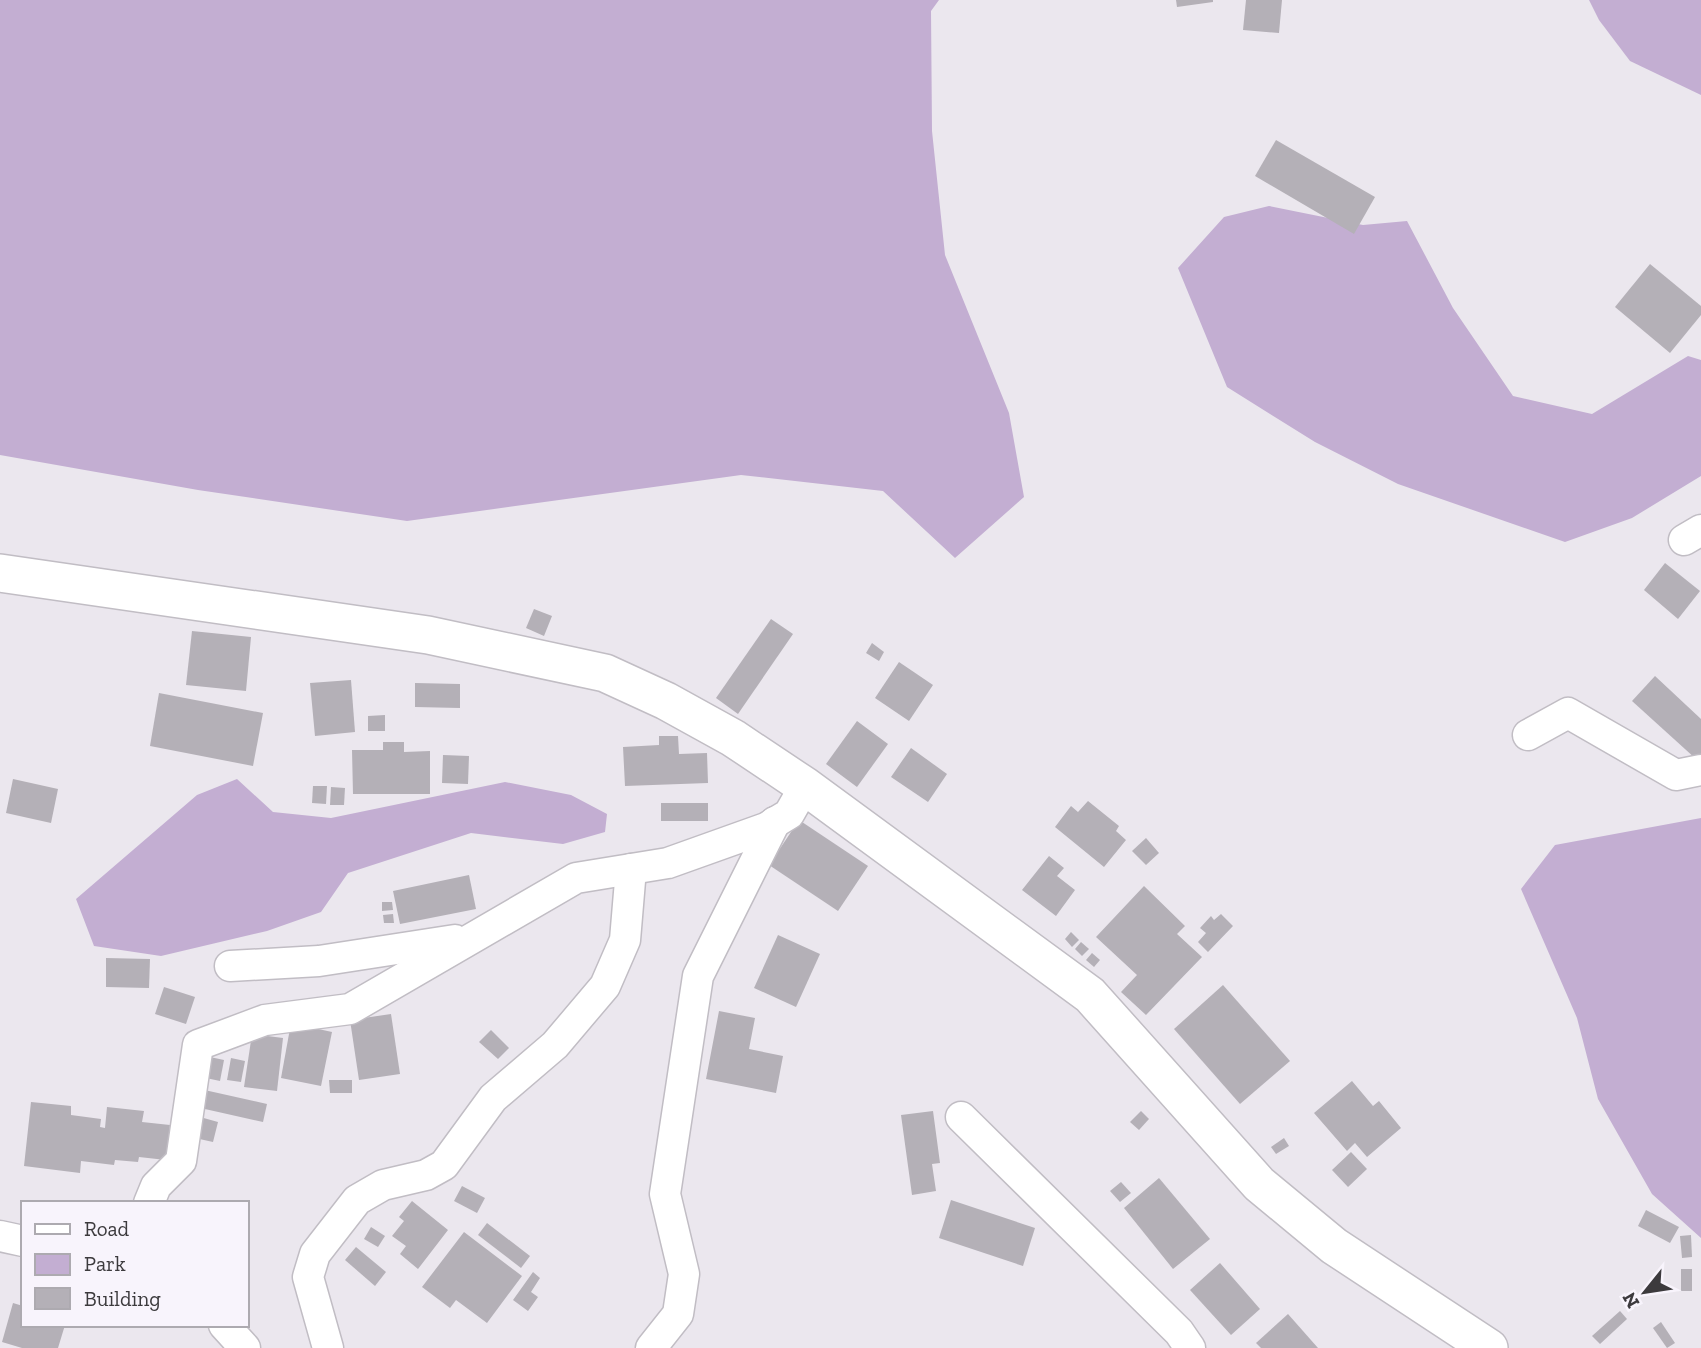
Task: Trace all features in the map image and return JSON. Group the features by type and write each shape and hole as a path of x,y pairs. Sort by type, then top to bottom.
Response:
{"street":[{"path":"0,573 428,635 605,673 666,701 733,738 806,786 1090,995 1259,1184 1334,1246 1483,1346"},
{"path":"1528,735 1568,713 1676,775 1701,769"},
{"path":"150,1201 156,1186 181,1161 198,1045 265,1020 350,1009 576,878 668,863 775,822 789,814 806,786"},
{"path":"651,1348 678,1314 684,1275 665,1194 698,976 775,822"},
{"path":"328,1348 308,1278 315,1254 357,1200 383,1185 426,1175 444,1165 493,1098 555,1045 605,986 625,940 631,870"},
{"path":"230,966 319,961 474,937"},
{"path":"961,1117 1179,1332 1190,1348"},
{"path":"0,1236 21,1241"},
{"path":"226,1327 245,1348"}],"green space":[{"path":"0,0 939,0 931,11 932,131 945,255 1009,413 1024,497 955,558 883,491 741,475 407,521 198,490 0,455"},
{"path":"1589,0 1701,0 1701,95 1630,61 1599,20"},
{"path":"1269,206 1363,225 1407,221 1453,308 1513,396 1592,414 1688,356 1701,360 1701,476 1632,518 1565,542 1398,484 1315,442 1227,387 1178,268 1224,217"},
{"path":"237,779 273,812 331,818 505,782 571,795 607,814 605,832 563,844 471,833 348,873 321,912 267,931 161,956 94,946 76,899 197,795"},
{"path":"1701,818 1701,1238 1652,1194 1598,1099 1577,1018 1521,889 1555,845"}],"building":[{"path":"1176,0 1213,0 1213,2 1177,7"},
{"path":"1246,0 1282,0 1279,33 1243,30"},
{"path":"1276,140 1375,197 1354,234 1255,176"},
{"path":"1650,264 1701,306 1701,315 1670,353 1615,307"},
{"path":"1665,563 1700,591 1678,619 1644,590"},
{"path":"534,609 552,616 544,636 526,628"},
{"path":"771,619 793,634 738,714 716,698"},
{"path":"192,631 251,637 246,691 186,685"},
{"path":"872,643 884,652 879,661 866,653"},
{"path":"899,662 933,685 909,721 875,698"},
{"path":"1655,676 1701,719 1701,754 1696,759 1632,701"},
{"path":"351,680 355,732 315,736 310,683"},
{"path":"415,683 460,684 460,708 415,707"},
{"path":"159,693 263,713 253,766 150,746"},
{"path":"385,715 385,731 368,731 368,716"},
{"path":"857,721 888,744 857,787 826,764"},
{"path":"659,736 678,736 679,754 707,753 708,783 625,786 623,747 659,745"},
{"path":"383,742 404,742 404,752 430,751 430,794 353,794 352,750 383,750"},
{"path":"911,748 947,774 928,802 891,777"},
{"path":"443,755 469,756 468,784 442,783"},
{"path":"13,779 58,789 51,823 6,813"},
{"path":"313,786 327,786 326,804 312,803"},
{"path":"331,787 345,788 344,805 330,805"},
{"path":"1088,801 1119,826 1116,831 1126,840 1104,867 1055,827 1071,806 1078,812"},
{"path":"661,803 708,803 708,821 661,821"},
{"path":"799,820 868,866 838,911 769,865"},
{"path":"1146,838 1159,853 1146,865 1132,851"},
{"path":"1049,856 1064,868 1057,876 1075,890 1056,916 1022,890"},
{"path":"469,875 476,909 400,924 393,891"},
{"path":"1144,886 1185,926 1177,934 1202,957 1146,1015 1121,992 1137,975 1096,937"},
{"path":"382,902 392,902 393,910 382,911"},
{"path":"393,914 394,923 384,923 383,915"},
{"path":"1221,914 1233,926 1208,952 1198,942 1206,933 1200,928 1211,916 1214,920"},
{"path":"1071,932 1079,940 1072,947 1065,939"},
{"path":"778,935 820,954 796,1007 754,988"},
{"path":"1081,942 1089,949 1082,956 1075,949"},
{"path":"1092,953 1100,960 1094,967 1086,960"},
{"path":"106,958 150,959 149,988 106,987"},
{"path":"1223,985 1290,1061 1240,1104 1174,1029"},
{"path":"164,987 195,997 186,1024 155,1014"},
{"path":"719,1011 755,1018 749,1049 783,1056 776,1093 706,1079"},
{"path":"391,1014 400,1074 359,1080 350,1020"},
{"path":"291,1023 332,1032 321,1086 281,1078"},
{"path":"491,1030 509,1048 498,1059 479,1042"},
{"path":"252,1034 283,1038 277,1091 244,1087"},
{"path":"210,1057 224,1060 220,1081 206,1078"},
{"path":"231,1058 245,1061 241,1082 227,1080"},
{"path":"329,1080 352,1080 352,1093 330,1093"},
{"path":"1352,1081 1373,1106 1379,1101 1401,1128 1367,1157 1355,1143 1347,1151 1314,1113"},
{"path":"200,1089 267,1104 263,1122 196,1107"},
{"path":"31,1102 71,1106 71,1115 101,1119 100,1127 105,1128 107,1107 144,1111 142,1122 170,1125 166,1160 139,1157 138,1162 115,1160 114,1165 81,1161 80,1173 24,1166"},
{"path":"933,1111 940,1163 932,1164 936,1191 912,1195 901,1115"},
{"path":"1141,1111 1149,1119 1139,1130 1130,1122"},
{"path":"200,1117 218,1122 213,1142 195,1138"},
{"path":"1284,1138 1289,1146 1276,1154 1271,1147"},
{"path":"1351,1152 1367,1169 1348,1187 1332,1170"},
{"path":"1159,1178 1210,1239 1173,1269 1124,1208"},
{"path":"1121,1182 1131,1193 1120,1202 1110,1191"},
{"path":"462,1186 485,1198 477,1213 454,1201"},
{"path":"951,1200 1035,1228 1023,1266 939,1238"},
{"path":"412,1201 448,1230 418,1269 400,1254 406,1246 392,1236 404,1221 399,1217"},
{"path":"1646,1210 1679,1227 1670,1243 1638,1226"},
{"path":"487,1223 530,1256 521,1268 478,1235"},
{"path":"371,1227 385,1236 378,1247 364,1239"},
{"path":"464,1232 522,1276 487,1323 456,1300 450,1308 422,1287"},
{"path":"1691,1235 1692,1257 1682,1258 1680,1236"},
{"path":"356,1247 386,1272 375,1286 345,1260"},
{"path":"1220,1263 1260,1309 1231,1335 1190,1290"},
{"path":"1681,1269 1692,1269 1692,1291 1681,1291"},
{"path":"533,1272 540,1278 531,1292 538,1297 528,1311 513,1300"},
{"path":"13,1303 21,1305 21,1327 64,1327 58,1348 22,1348 2,1342"},
{"path":"1620,1311 1627,1319 1600,1344 1592,1336"},
{"path":"1288,1314 1318,1348 1261,1348 1256,1343"},
{"path":"1661,1322 1675,1343 1667,1348 1653,1328"}]}
